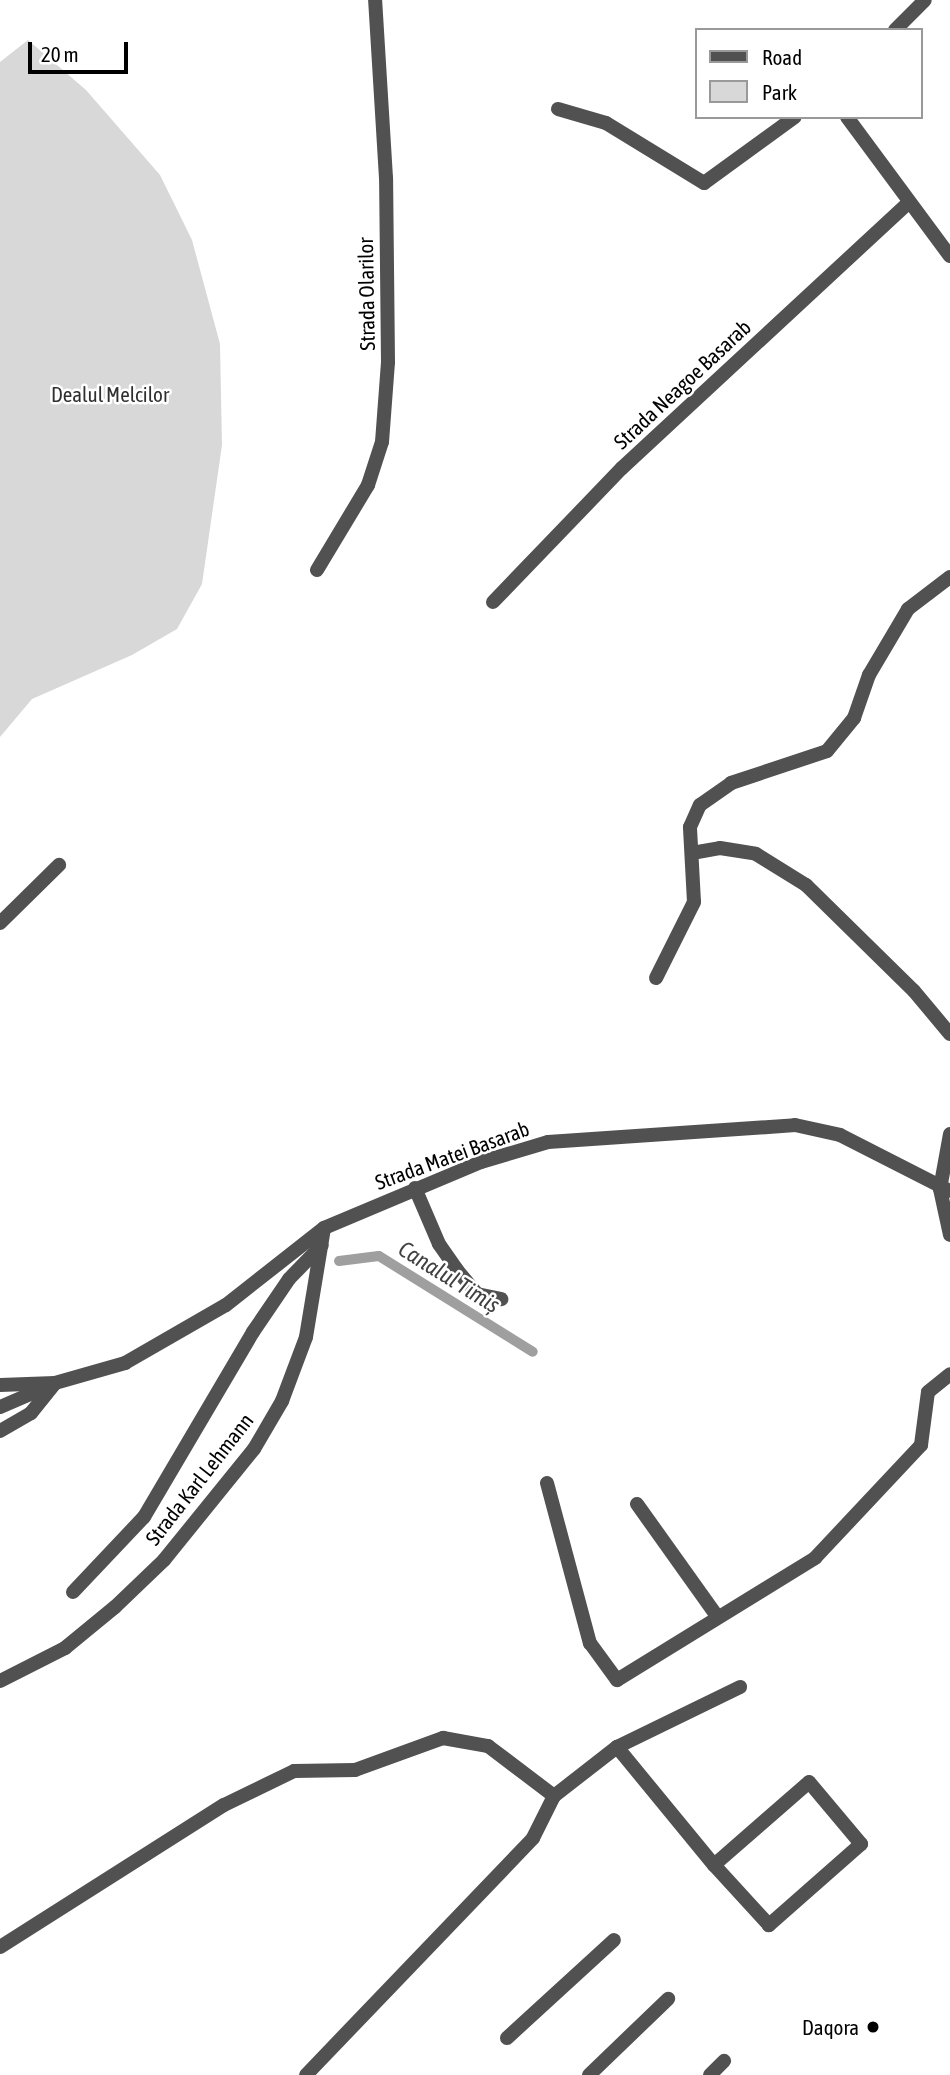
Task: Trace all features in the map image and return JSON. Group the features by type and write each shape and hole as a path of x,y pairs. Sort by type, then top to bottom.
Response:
{"street":[{"name":"Strada Olarilor","path":"317,570 368,485 382,442 388,362 386,191 375,0"},
{"path":"897,28 925,0"},
{"path":"558,109 606,123 704,183 792,119"},
{"path":"848,119 907,204 950,256"},
{"name":"Strada Neagoe Basarab","path":"493,602 622,468 907,204"},
{"path":"656,978 694,902 690,827 700,806 731,783 802,762 827,751 844,733 869,675 908,609 950,578"},
{"path":"692,853 720,848 756,854 806,885 914,991 950,1034"},
{"path":"0,923 59,865"},
{"name":"Strada Matei Basarab","path":"0,1407 55,1383 125,1363 157,1348 226,1305 324,1228 415,1188 548,1142 795,1125 840,1135 945,1190"},
{"path":"950,1134 945,1190 950,1235"},
{"path":"415,1188 439,1244 457,1270 477,1294 502,1298"},
{"name":"Strada Karl Lehmann","path":"0,1681 65,1648 116,1608 164,1560 254,1449 282,1401 306,1337 324,1228"},
{"path":"73,1592 145,1517 253,1332 289,1279 322,1245"},
{"path":"547,1483 590,1643 617,1680 717,1616 815,1559 921,1445 929,1392 950,1374"},
{"path":"0,1431 31,1413 55,1383"},
{"name":"Strada Matei Basarab","path":"0,1385 55,1383"},
{"path":"637,1504 717,1616"},
{"path":"306,2075 533,1838 554,1796 617,1747 740,1687"},
{"path":"0,1947 224,1805 294,1771 355,1770 443,1738 488,1746 554,1796"},
{"path":"617,1747 713,1866 769,1925 862,1844 809,1782 713,1866"},
{"path":"508,2038 614,1940"},
{"path":"589,2075 668,2000"},
{"path":"710,2075 724,2061"}],"green space":[{"name":"Dealul Melcilor","path":"28,40 86,90 160,175 192,240 220,344 222,445 202,584 177,629 132,655 32,699 0,737 0,62"}],"waterway":[{"name":"Canalul Timiș","path":"339,1261 379,1256 533,1352"}],"place":[{"name":"Daqora","path":"873,2027"}]}
